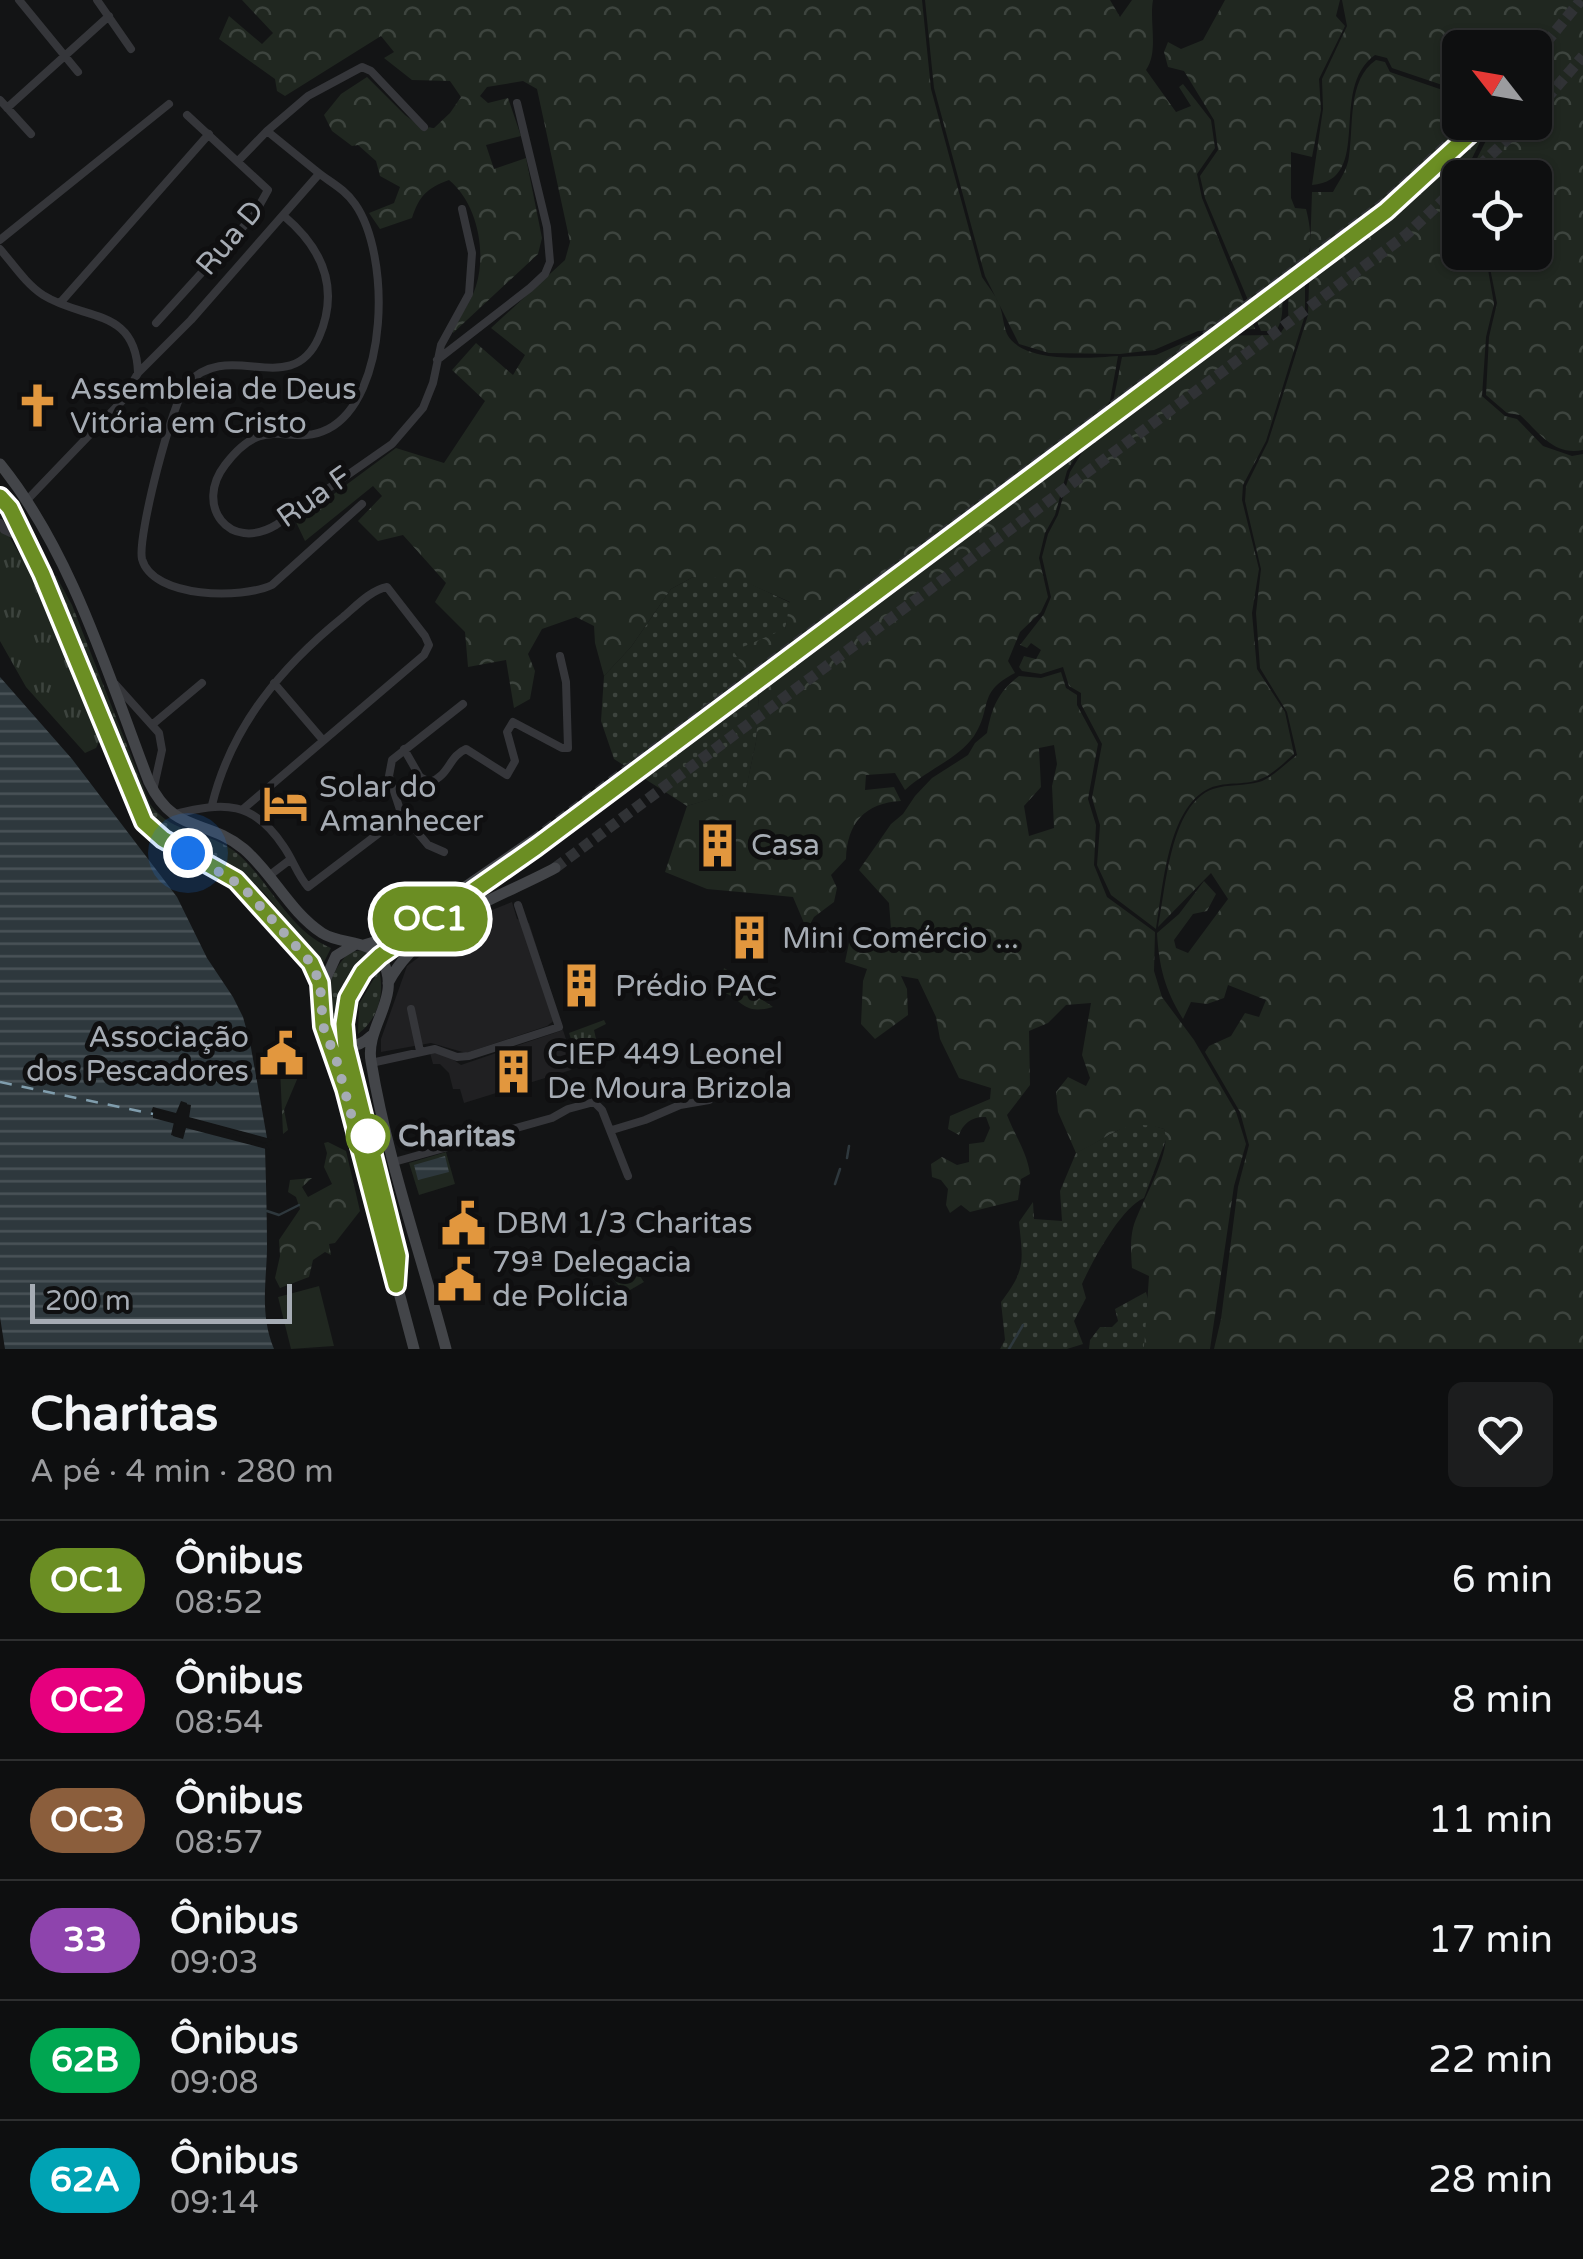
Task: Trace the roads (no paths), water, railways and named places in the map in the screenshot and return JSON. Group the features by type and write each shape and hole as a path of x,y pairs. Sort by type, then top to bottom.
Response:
{"main road":[{"path":"0,464 28,499 63,564 153,791 172,815 232,840 270,875 317,930 380,956 388,983 384,1014 370,1036 346,1047 333,1043 325,1033"},
{"path":"0,497 27,540 73,643 144,822 163,839 242,886 311,963 321,994 325,1033 341,1075 414,1349"},
{"path":"321,994 336,956 394,936 532,841"},
{"path":"388,983 403,959 457,918 555,868"},
{"path":"370,1036 371,1063 394,1162 446,1349"}],"street":[{"path":"19,0 78,72"},
{"path":"97,0 131,49"},
{"path":"31,134 4,104 109,16"},
{"path":"238,160 308,96 362,67 371,71 424,127"},
{"path":"437,360 530,288 550,262 547,227 517,103"},
{"path":"0,240 168,104"},
{"name":"Rua D","path":"156,323 254,215 267,195 266,185 187,115"},
{"name":"Rua F","path":"267,131 330,179 354,203 372,244 377,276 376,334 368,381 344,418 324,431 267,434 250,439 216,479 213,499 230,530 241,534 264,532 392,444 423,408 445,336 469,294 472,253 462,208"},
{"path":"60,302 209,134"},
{"path":"28,499 122,401 138,373 319,174"},
{"path":"284,216 305,234 320,258 326,297 318,340 308,356 290,368 274,370 240,363 206,370 191,380 176,402 170,420 146,522 143,562 158,580 177,588 198,592 259,591 272,584 362,504"},
{"path":"0,249 33,287 60,302 95,313 124,331 138,355 138,373"},
{"path":"0,523 4,530 27,540"},
{"path":"212,805 231,750 274,683 314,640 384,586 425,636 429,646 424,655 242,810"},
{"path":"404,749 420,778 430,782 445,774 463,749 507,775 514,761 507,735 513,722 568,748 566,682 560,656"},
{"path":"108,678 159,733 162,750 153,791"},
{"path":"153,724 202,683"},
{"path":"274,683 322,739"},
{"path":"403,819 388,767 404,749 463,704"},
{"path":"172,815 212,805 242,810 275,835 306,885 312,887 390,824 403,819 435,850 444,852"},
{"path":"270,875 291,860"},
{"path":"371,1063 440,1049 462,1057 559,1027 518,905"},
{"path":"411,1009 420,1051"},
{"path":"612,1130 680,1104 709,1100"},
{"path":"394,1162 552,1118 585,1104 599,1104 628,1176"}],"waterway":[{"path":"847,1158 849,1146"},
{"path":"835,1184 840,1169"},
{"path":"267,1211 279,1215 299,1205"},
{"path":"1009,1349 1023,1325"}],"tunnel":[{"path":"1552,35 1581,0"},
{"path":"1552,92 1583,56"},
{"path":"532,841 1383,204 1452,140"},
{"path":"1486,160 1506,140"},
{"path":"555,868 1406,235 1442,201"}],"place":[{"name":"Assembleia de Deus Vitória em Cristo","path":"37,406"},
{"name":"Solar do Amanhecer","path":"286,804"},
{"name":"Casa","path":"718,845"},
{"name":"Mini Comércio ...","path":"749,938"},
{"name":"Prédio PAC","path":"582,986"},
{"name":"Associação dos Pescadores","path":"282,1054"},
{"name":"CIEP 449 Leonel De Moura Brizola","path":"514,1071"},
{"name":"Charitas","path":"368,1136"},
{"name":"DBM 1/3 Charitas","path":"463,1223"},
{"name":"79ª Delegacia de Polícia","path":"459,1279"}]}
